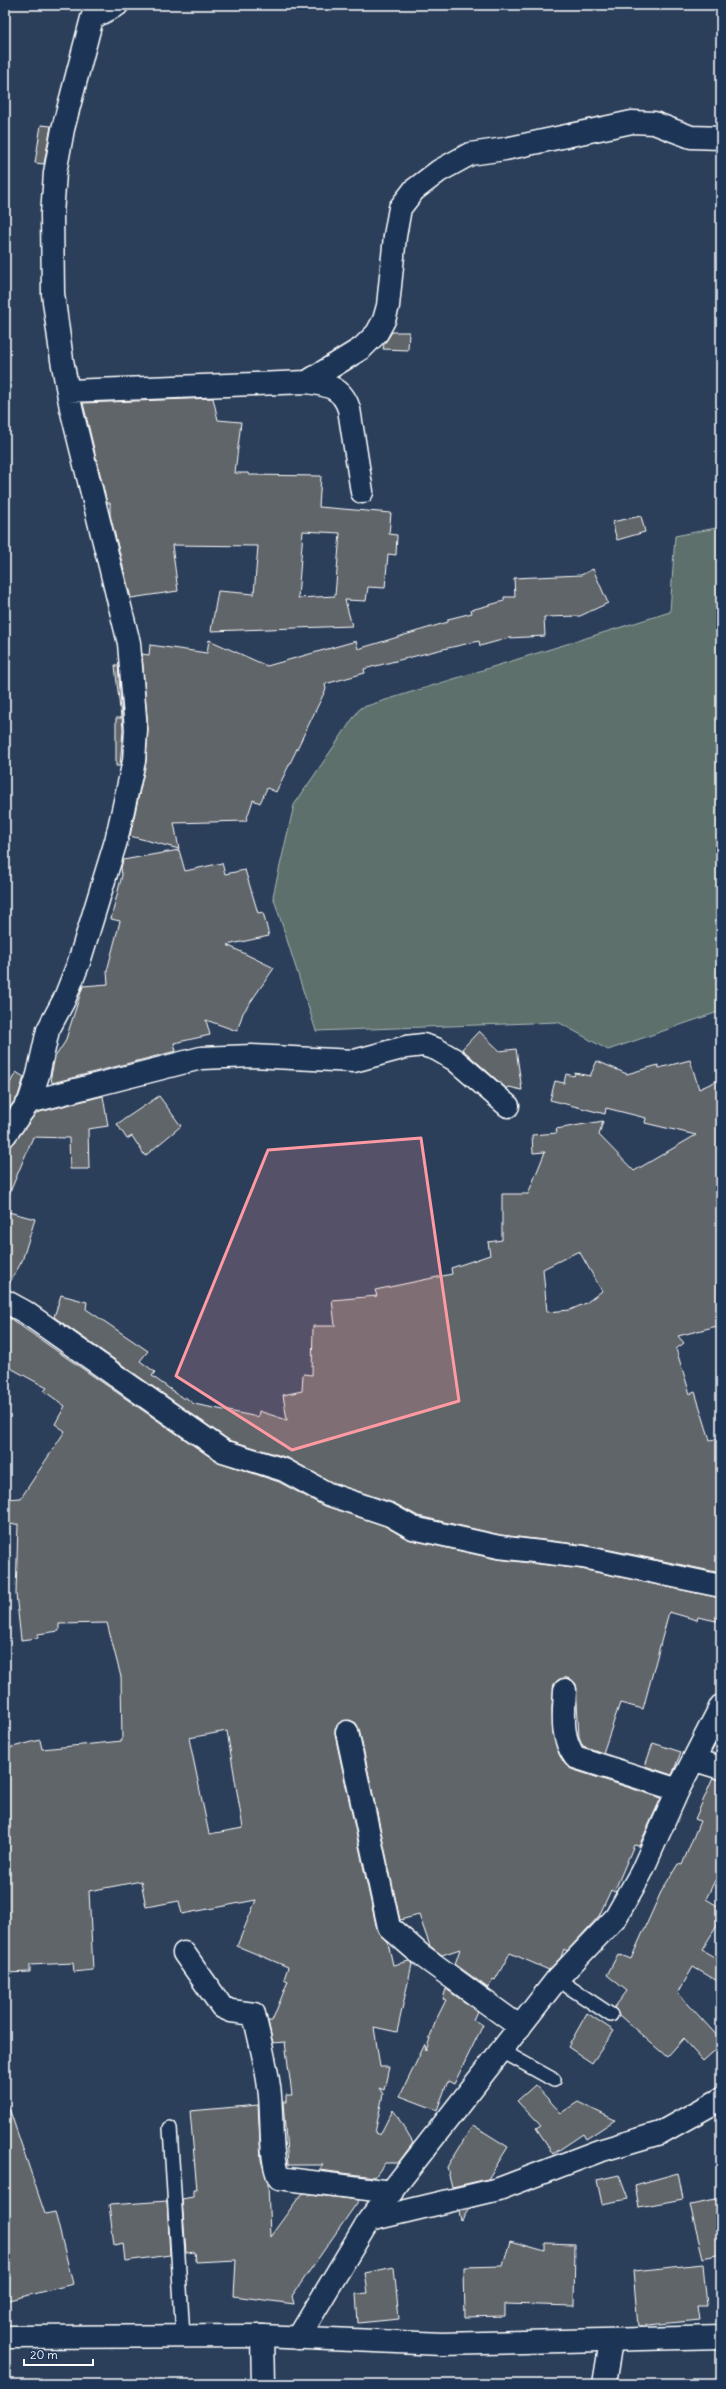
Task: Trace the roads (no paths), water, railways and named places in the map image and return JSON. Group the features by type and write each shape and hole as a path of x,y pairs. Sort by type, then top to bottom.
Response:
{"street":[{"path":"5,1135 29,1102 38,1075 48,1030 64,1000 79,962 116,840 131,782 136,738 129,642 68,391 53,294 52,214 55,173 63,129 92,18 117,5"},
{"path":"307,382 362,348 377,333 384,320 388,306 395,236 400,208 414,190 439,171 470,154 505,149 632,122 654,123 691,137 721,138"},
{"path":"68,391 307,382 334,387 346,400 362,492"},
{"path":"29,1102 201,1058 252,1056 354,1061 406,1047 423,1045 436,1049 455,1060 508,1106"},
{"path":"5,1301 76,1347 223,1451 284,1470 328,1494 390,1515 413,1528 499,1547 583,1557 721,1586"},
{"path":"565,1690 564,1732 568,1748 575,1757 678,1790"},
{"path":"298,2338 369,2220 558,1979 616,1917 641,1873 678,1790 695,1760 721,1706"},
{"path":"347,1732 389,1927 421,1955 520,2027"},
{"path":"695,1760 721,1768"},
{"path":"184,1953 222,2007 231,2011 254,2014 269,2087 273,2156 279,2178 392,2192"},
{"path":"369,2220 499,2189 599,2151 660,2133 721,2099"},
{"path":"5,2336 262,2336 442,2344 611,2341 721,2337"},
{"path":"262,2336 263,2384"},
{"path":"604,2384 611,2341"}],"lane":[{"path":"558,1979 610,2015"},
{"path":"502,2051 554,2080"},
{"path":"170,2128 183,2336"}]}
